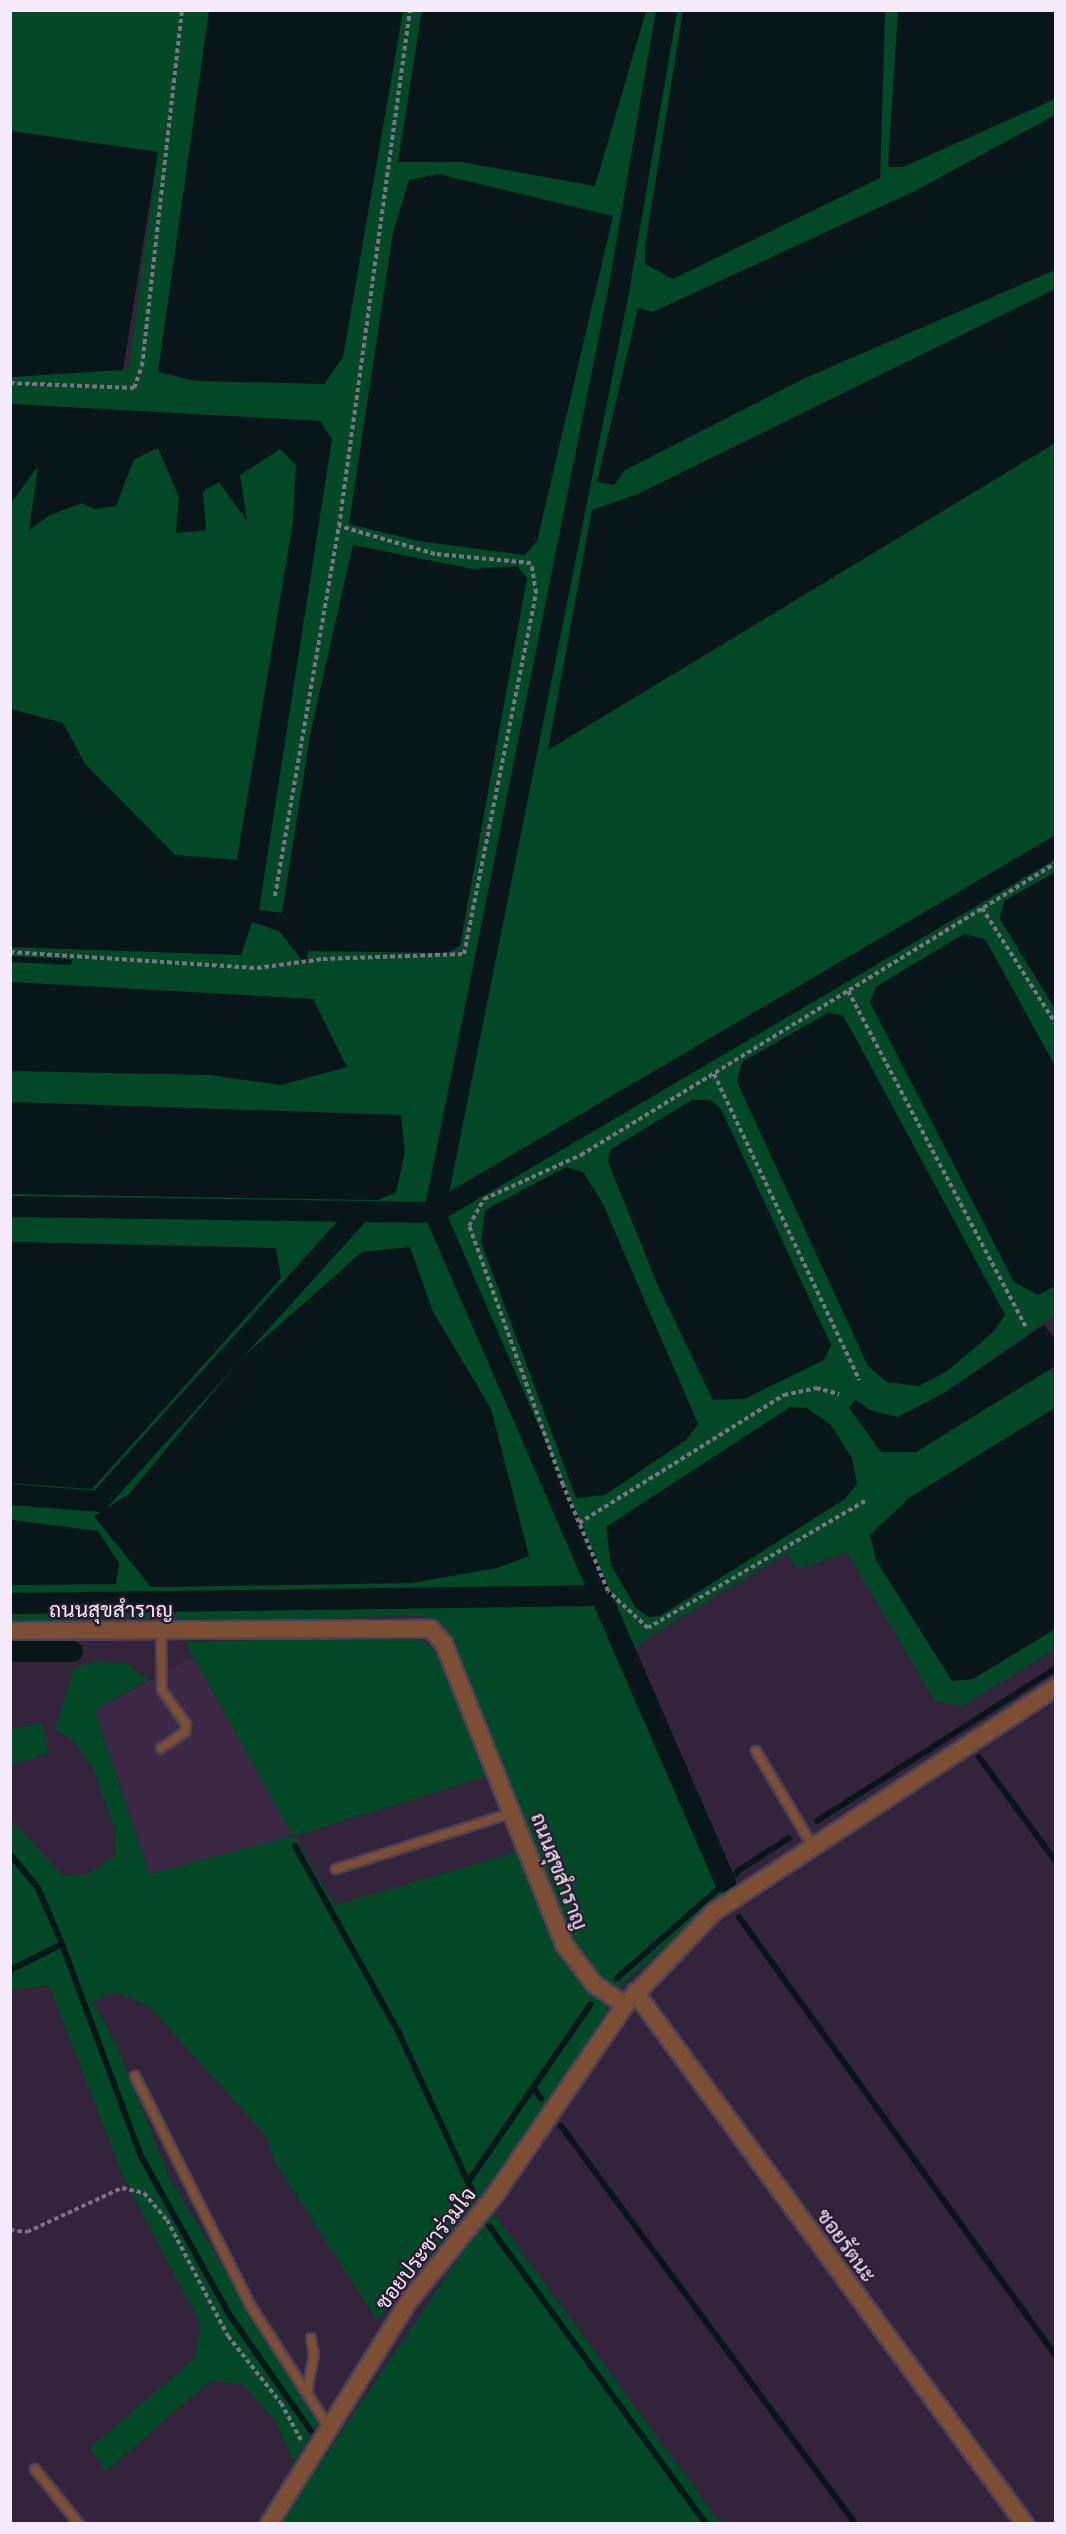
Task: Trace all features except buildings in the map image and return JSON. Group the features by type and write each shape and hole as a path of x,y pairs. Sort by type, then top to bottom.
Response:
{"street":[{"name":"ถนนสุขสำราญ","path":"10,1631 431,1629 444,1644 564,1944 594,1984 630,1998"},
{"path":"630,1998 714,1912 812,1845 1056,1687"},
{"name":"ซอยประชาร่วมใจ","path":"268,2523 408,2302 495,2195 630,1998"},
{"name":"ซอยรัตนะ","path":"630,1998 1025,2523"}],"lane":[{"path":"161,1632 162,1690 186,1724 185,1732 161,1748"},
{"path":"756,1751 812,1845"},
{"path":"336,1869 513,1812"},
{"path":"135,2076 250,2305 328,2426"},
{"path":"307,2393 314,2355 311,2338"},
{"path":"35,2469 79,2523"}],"path":[{"path":"10,383 134,388 142,366 182,10"},
{"path":"275,896 339,526 410,10"},
{"path":"10,952 257,968 323,959 464,954 536,593 531,563 435,554 339,526"},
{"path":"865,1501 648,1628 608,1591 579,1523 470,1226 484,1199 581,1155 1056,863"},
{"path":"982,908 1056,1024"},
{"path":"848,991 1026,1327"},
{"path":"714,1074 859,1380"},
{"path":"579,1523 784,1395 816,1388 839,1394"},
{"path":"10,2229 27,2232 122,2188 144,2193 167,2220 228,2336 290,2418 309,2457"}],"shaded area":[{"path":"422,10 646,11 595,186 462,162 398,162"},
{"path":"209,11 403,11 343,357 324,384 196,381 158,372"},
{"path":"683,11 885,11 880,178 673,279 645,264 645,247"},
{"path":"898,11 1055,11 1055,99 903,167 888,167"},
{"path":"1055,115 1055,270 805,378 625,470 614,485 597,482 638,308 653,312 915,191"},
{"path":"11,131 158,152 123,370 11,377"},
{"path":"438,174 613,216 537,541 525,555 419,541 349,524 393,233 409,180"},
{"path":"1055,289 1055,443 548,750 592,510 638,494"},
{"path":"11,404 320,421 332,439 259,910 282,913 311,730 353,545 472,569 517,566 527,578 460,946 447,953 308,951 306,965 279,931 252,922 241,955 11,947 11,709 63,723 85,764 175,855 237,860 293,522 296,465 280,449 240,475 247,521 219,482 203,491 206,530 176,533 179,497 158,448 134,459 116,506 95,509 82,503 48,516 29,530 38,466 11,503"},
{"path":"1055,872 1055,1009 1000,919 1004,901"},
{"path":"964,934 985,939 1055,1066 1055,1286 1038,1295 1014,1282 870,1002 877,986"},
{"path":"11,982 313,999 347,1067 281,1085 210,1075 11,1071"},
{"path":"827,1013 842,1015 1005,1315 993,1332 947,1371 919,1386 887,1382 868,1366 737,1082 742,1062"},
{"path":"692,1100 710,1100 721,1109 831,1345 824,1360 744,1399 713,1400 659,1288 608,1162 610,1150"},
{"path":"11,1102 401,1115 405,1152 396,1192 378,1200 11,1194"},
{"path":"566,1167 583,1172 602,1202 698,1424 686,1440 605,1495 576,1498 481,1242 485,1210"},
{"path":"11,1242 276,1248 281,1278 92,1489 11,1483"},
{"path":"410,1247 433,1312 491,1409 529,1556 497,1568 411,1583 151,1587 94,1516 129,1494 241,1359 362,1252"},
{"path":"1044,1325 1055,1339 1055,1366 916,1452 881,1452 849,1408 855,1400 872,1411 898,1417 944,1393"},
{"path":"790,1407 807,1408 831,1425 852,1458 857,1484 845,1499 660,1616 649,1617 636,1608 611,1565 606,1527"},
{"path":"1055,1408 1055,1629 973,1679 952,1681 876,1560 870,1535 909,1498"},
{"path":"11,1520 98,1531 119,1563 116,1584 11,1585"},
{"path":"193,1657 294,1836 149,1874 95,1710"}],"green space":[{"path":"11,11 209,11 192,147 343,357 403,11 422,11 398,162 462,162 594,186 646,11 683,11 645,247 880,178 885,11 898,11 888,167 903,167 1055,99 1055,115 915,191 652,312 638,308 614,484 625,470 805,378 1055,270 1055,289 638,494 592,510 548,749 1055,443 1055,872 1004,901 1000,919 1055,1009 1055,1066 997,960 1038,1295 1055,1286 1055,1315 944,1393 898,1417 872,1411 855,1400 916,1452 1050,1368 1055,1378 1055,1408 909,1498 973,1679 1055,1629 1055,1649 962,1706 935,1701 847,1552 797,1569 787,1553 647,1638 634,1651 640,1670 733,1888 617,1989 597,1977 570,1938 461,1658 444,1626 418,1615 207,1623 11,1622 11,1585 115,1584 97,1531 11,1520 11,1483 92,1489 281,1278 276,1248 11,1242 11,1194 378,1200 401,1115 11,1102 11,1071 210,1075 281,1085 346,1067 313,999 11,982 11,947 241,955 252,922 279,931 306,965 307,951 447,953 517,566 472,569 353,545 311,730 282,913 259,910 320,421 11,404 11,377 129,369 158,152 11,131","holes":["409,180 613,216 537,541 525,555 419,541 349,524 393,233","843,1015 1005,1315 993,1332 947,1371 919,1386 737,1082","692,1100 823,1360 744,1399 610,1150","583,1172 602,1202 698,1424 686,1440 576,1498 526,1361","410,1247 433,1312 491,1409 431,1578 411,1583 151,1587 94,1517 129,1494 241,1359 362,1252"]},
{"path":"158,448 179,497 176,533 203,491 219,482 247,520 240,475 280,449 296,464 293,522 237,860 175,855 85,764 63,723 11,709 11,503 39,464 30,530 48,516 82,503 95,509 116,506 134,459"},
{"path":"410,1637 426,1643 441,1659 487,1776 294,1836 335,1905 520,1851 567,1966 608,2006 606,2017 484,2191 377,2320 274,2161 268,2138 149,2006 116,1992 93,2001 118,2048 169,2177 318,2423 294,2463 275,2420 243,2385 211,2380 106,2471 90,2448 195,2358 201,2325 123,2176 49,1985 11,1990 10,1818 63,1876 87,1875 116,1855 116,1832 93,1768 72,1739 55,1730 74,1668 98,1660 130,1665 148,1680 95,1710 149,1874 293,1836 185,1642"},
{"path":"42,1723 48,1753 11,1765 11,1729"},
{"path":"491,2210 720,2523 279,2524"}],"waterway":[{"path":"666,10 619,286 434,1212 725,1882"},
{"path":"10,1206 434,1212 1056,846"},
{"path":"10,959 69,962"},
{"path":"10,1494 98,1501 360,1211"},
{"path":"10,1603 598,1595"},
{"path":"10,1651 72,1651"},
{"path":"817,1821 1056,1668"},
{"path":"979,1757 1056,1862"},
{"path":"617,1978 741,1869 789,1838"},
{"path":"295,1846 398,2031 474,2195"},
{"path":"10,1854 38,1888 62,1944 10,1970"},
{"path":"739,1917 1056,2356"},
{"path":"62,1944 141,2156 229,2314 311,2431"},
{"path":"468,2182 591,2004"},
{"path":"533,2087 541,2099"},
{"path":"561,2126 856,2524"},
{"path":"489,2226 706,2524"}]}
